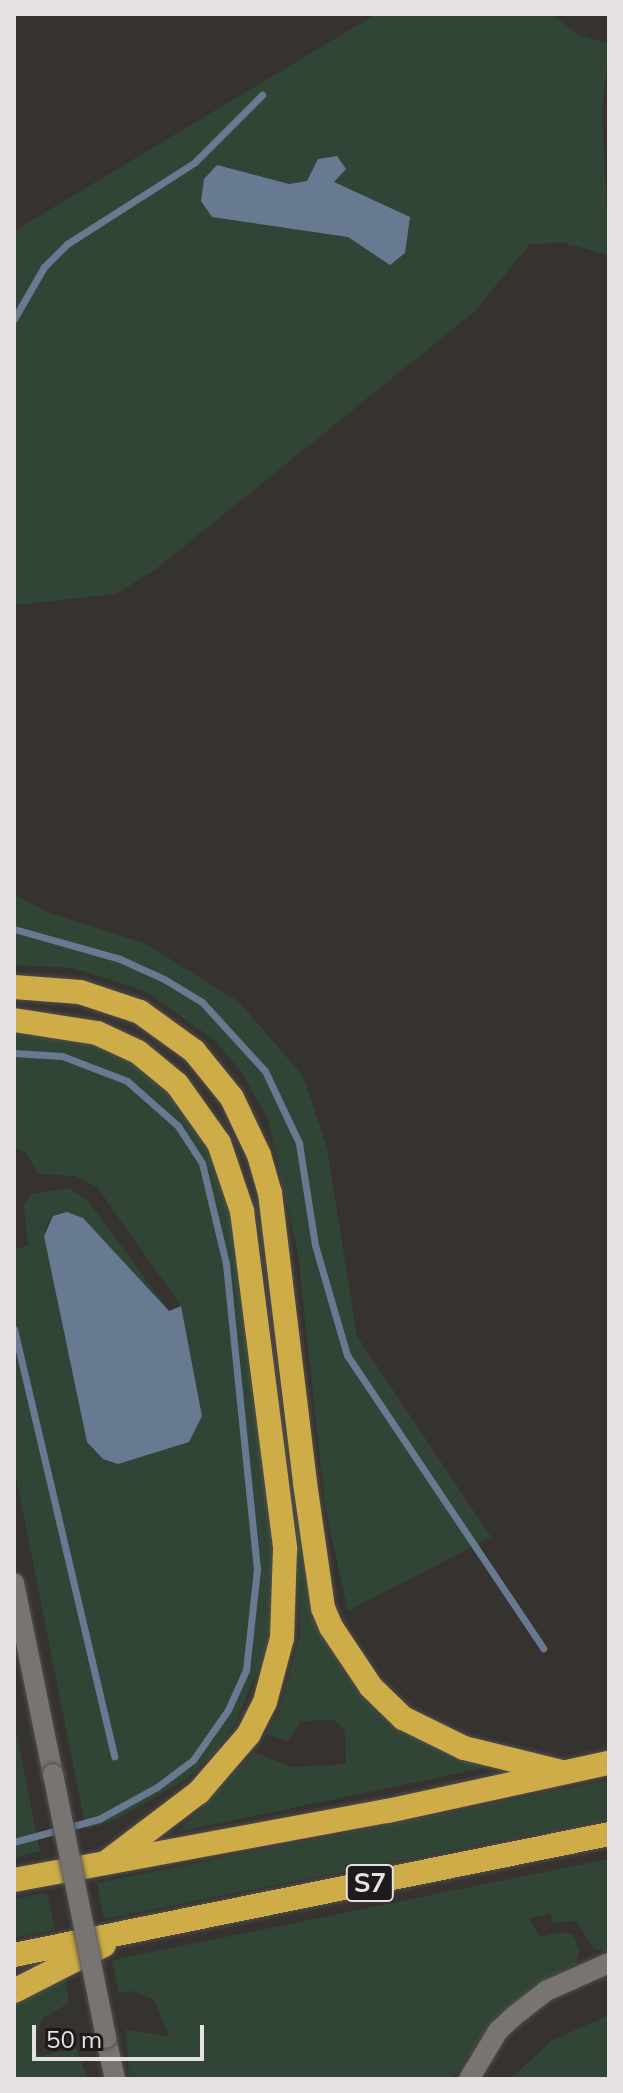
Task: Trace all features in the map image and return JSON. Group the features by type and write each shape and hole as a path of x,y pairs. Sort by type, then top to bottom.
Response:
{"highway":[{"path":"14,987 80,992 140,1012 194,1051 232,1098 259,1155 270,1193 305,1483 323,1608 331,1627 371,1687 403,1718 464,1748 562,1772"},
{"path":"14,1020 97,1033 138,1052 177,1084 219,1143 242,1211 285,1549 282,1638 265,1702 249,1734 199,1792 108,1861"},
{"name":"S7","path":"14,1880 388,1811 609,1763"},
{"name":"S7","path":"14,1955 609,1834"},
{"path":"14,1991 131,1931"}],"street":[{"path":"14,1583 115,2079"},
{"path":"469,2079 498,2031 514,2016 546,1991 609,1963"}],"green space":[{"path":"376,14 551,14 579,35 609,44 602,112 609,255 564,243 530,244 474,312 156,569 116,594 14,605 14,231"},
{"path":"14,894 47,912 144,943 239,1002 303,1076 327,1148 357,1336 491,1537 348,1611 325,1507 298,1254 268,1119 240,1070 214,1040 145,991 73,968 14,965"},
{"path":"14,1029 95,1042 130,1060 162,1082 215,1155 231,1209 274,1549 275,1604 269,1644 235,1724 215,1753 185,1780 113,1821 86,1829 14,1467 14,1249 28,1246 24,1205 31,1194 69,1188 88,1201 169,1311 53,1216 47,1223 44,1236 92,1450 202,1415 181,1306 97,1187 75,1176 38,1174 26,1153 14,1146"},
{"path":"295,1518 300,1519 320,1627 343,1671 366,1699 493,1766 178,1832 254,1752 292,1767 346,1764 345,1731 335,1720 301,1721 288,1741 266,1734 279,1711 300,1635"},
{"path":"14,1720 40,1851 14,1858"},
{"path":"609,1780 609,1819 104,1919 97,1883"},
{"path":"609,1859 609,1952 594,1949 576,1921 553,1923 550,1914 529,1919 540,1937 563,1932 574,1936 579,1951 576,1964 539,1984 491,2025 452,2079 129,2079 126,2030 169,2036 154,1999 131,1991 119,1993 112,1960"},
{"path":"47,1893 55,1930 14,1938 14,1899"},
{"path":"64,1975 69,2003 42,2019 35,2044 39,2056 76,2048 87,2078 14,2079 14,1997"},
{"path":"609,2015 609,2079 510,2079 553,2040"}],"water":[{"path":"337,156 346,169 334,182 410,217 405,253 390,265 348,237 212,217 201,201 204,179 217,165 289,184 307,181 318,159"},
{"path":"67,1212 83,1218 169,1311 181,1306 202,1416 189,1442 118,1464 103,1459 87,1442 44,1236 53,1216"}],"waterway":[{"path":"14,319 44,267 67,244 195,162 262,95"},
{"path":"14,929 120,959 164,979 202,1002 265,1071 299,1143 315,1245 347,1355 543,1648"},
{"path":"14,1053 62,1056 127,1081 178,1126 202,1163 226,1264 257,1569 246,1670 228,1710 193,1760 157,1787 99,1819 14,1842"},
{"path":"14,1329 114,1756"}]}
